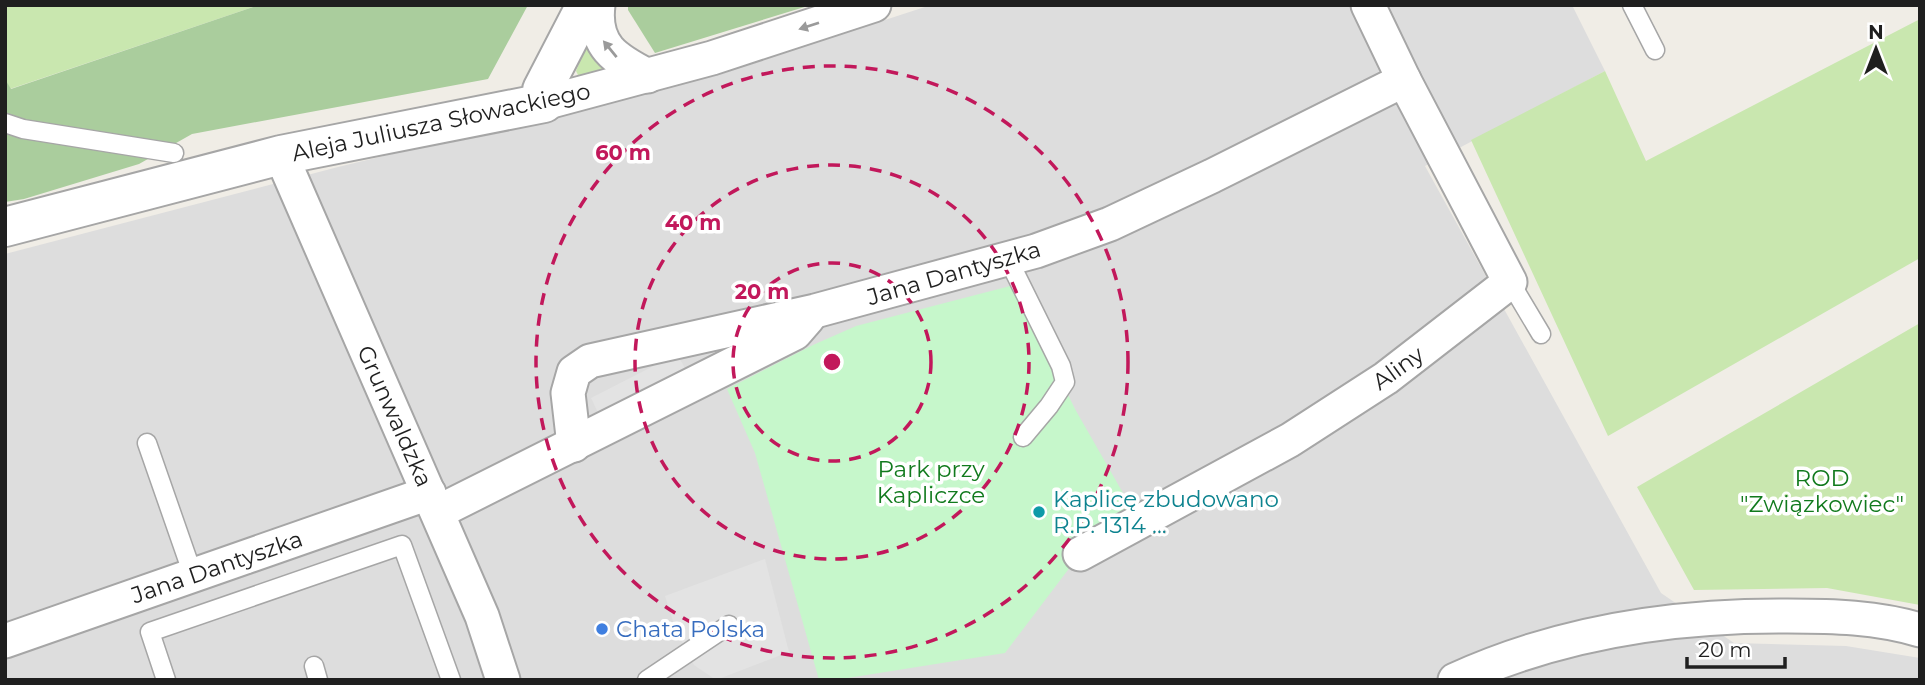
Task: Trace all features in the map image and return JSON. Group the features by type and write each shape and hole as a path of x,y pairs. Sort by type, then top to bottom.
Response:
{"street":[{"path":"544,103 542,90 586,5"},
{"path":"598,5 596,24 604,45 621,62 648,76"},
{"name":"Aleja Juliusza Słowackiego","path":"5,227 281,155 544,103 712,58 874,5"},
{"path":"1368,5 1404,80 1510,282"},
{"name":"Jana Dantyszka","path":"5,640 193,575 433,503 574,445 795,333 815,311 1008,259 1110,223 1212,176 1404,80"},
{"name":"Grunwaldzka","path":"281,155 482,616 503,680"},
{"name":"Aliny","path":"1080,554 1290,440 1386,378 1510,282"},
{"path":"574,445 568,393 574,372 590,361 815,311"},
{"path":"1455,680 1543,646 1628,627 1681,620 1726,616 1841,616 1920,630"}],"lane":[{"path":"1632,5 1655,50"},
{"path":"5,123 23,129 174,153"},
{"path":"1008,259 1062,366 1065,382 1023,437"},
{"path":"1510,282 1541,334"},
{"path":"147,443 193,575"},
{"path":"166,680 150,632 401,545 451,680"},
{"path":"647,680 729,625"}],"shaded area":[{"path":"931,5 1572,5 1605,71 1425,166 1661,593 1734,643 1846,646 1920,658 1920,680 5,680 5,254 338,167 632,96 762,60"},
{"path":"677,354 694,384 606,429 591,398"},
{"path":"765,559 789,652 716,680 694,665 675,628 665,596"}],"green space":[{"path":"5,5 259,5 10,89 5,79"},
{"path":"259,5 528,5 488,79 192,134 139,164 24,199 5,202 5,79 11,89"},
{"path":"628,5 811,5 655,53 628,10"},
{"path":"1920,19 1920,258 1608,436 1471,140 1605,71 1646,161"},
{"path":"587,44 611,71 579,77 576,71"},
{"name":"Park przy Kapliczce","path":"1014,285 1075,409 1135,514 1080,554 1005,653 835,680 819,680 755,453 727,389 856,326"},
{"name":"ROD \"Związkowiec\"","path":"1920,323 1920,605 1827,588 1694,590 1637,487"}],"place":[{"name":"Kaplicę zbudowano R.P. 1314 ...","path":"1039,512"},
{"name":"Chata Polska","path":"602,629"}]}
